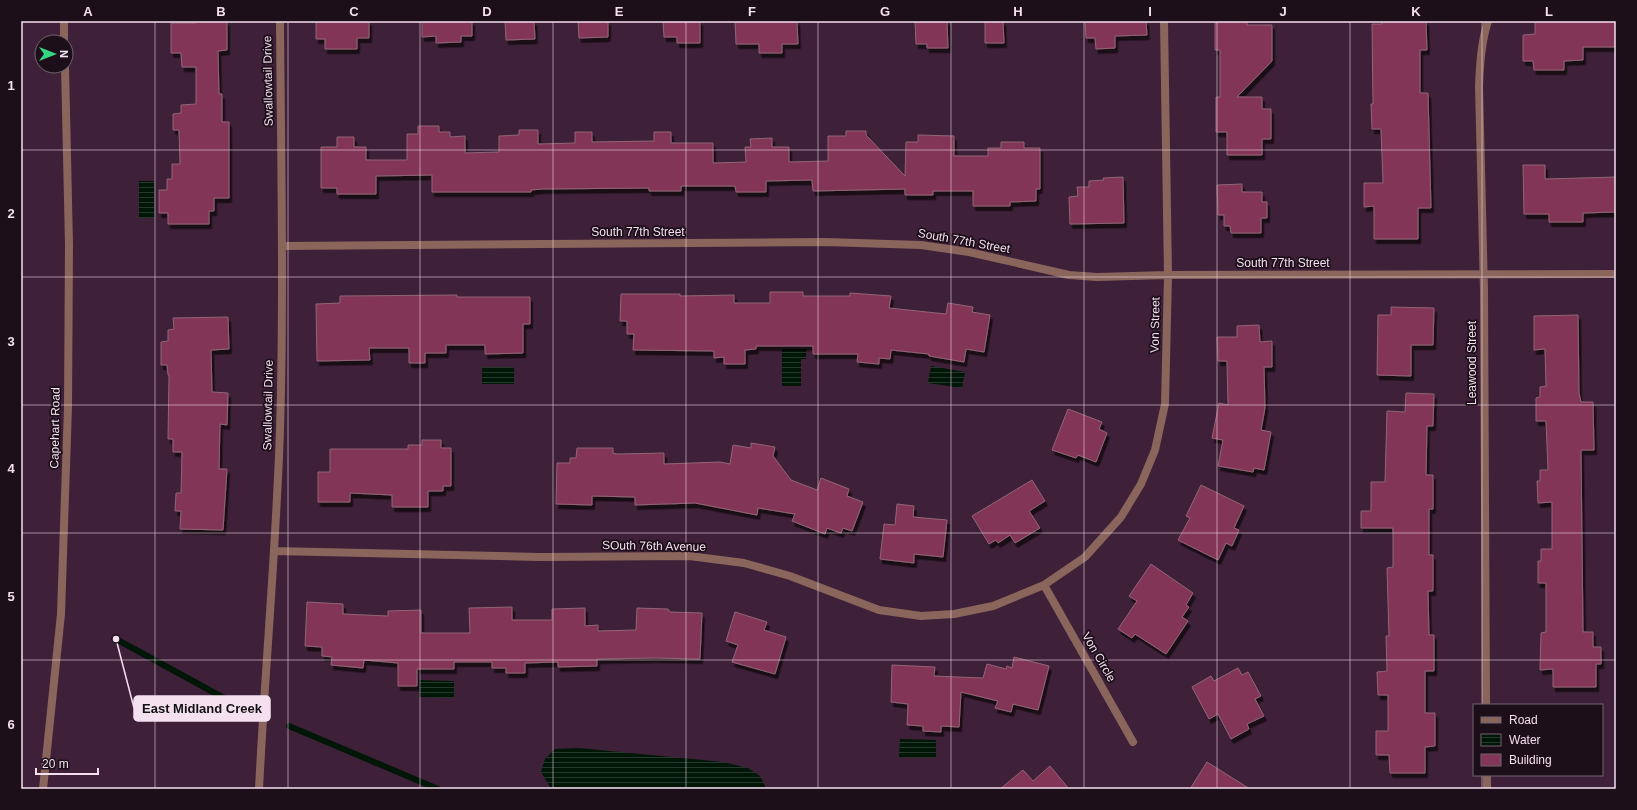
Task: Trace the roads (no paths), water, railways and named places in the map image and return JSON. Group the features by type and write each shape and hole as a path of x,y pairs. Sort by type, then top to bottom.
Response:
{"street":[{"path":"64,21 64,34"},
{"name":"Swallowtail Drive","path":"259,789 280,430 282,246 280,21"},
{"name":"Von Street","path":"1044,585 1085,557 1121,517 1141,484 1155,450 1165,404 1168,275 1164,21"},
{"name":"Leawood Street","path":"1486,704 1480,86 1482,43 1488,21"},
{"name":"Capehart Road","path":"43,789 61,614 68,407 68,245 65,74"},
{"name":"South 77th Street","path":"282,246 825,242 921,245 969,252 1069,275 1097,277 1168,275 1616,274"},
{"name":"SOuth 76th Avenue","path":"274,551 540,556 689,556 744,562 790,576 879,610 921,616 954,614 993,606 1044,585"},
{"name":"Von Circle","path":"1044,585 1133,742"},
{"path":"1487,776 1487,789"}],"water":[{"path":"139,181 154,181 154,218 139,218"},
{"path":"782,349 806,349 806,359 801,359 801,386 782,386"},
{"path":"931,366 965,372 962,388 928,383"},
{"path":"482,367 514,367 514,384 482,384"},
{"path":"419,680 454,681 454,698 419,697"},
{"path":"900,739 936,740 936,758 899,757"},
{"path":"579,748 723,762 748,768 760,776 765,786 764,789 556,789 550,787 541,772 545,759 555,749"}],"waterway":[{"path":"116,639 235,704"},
{"path":"289,726 438,789"}],"place":[{"name":"East Midland Creek","path":"116,639"}]}
